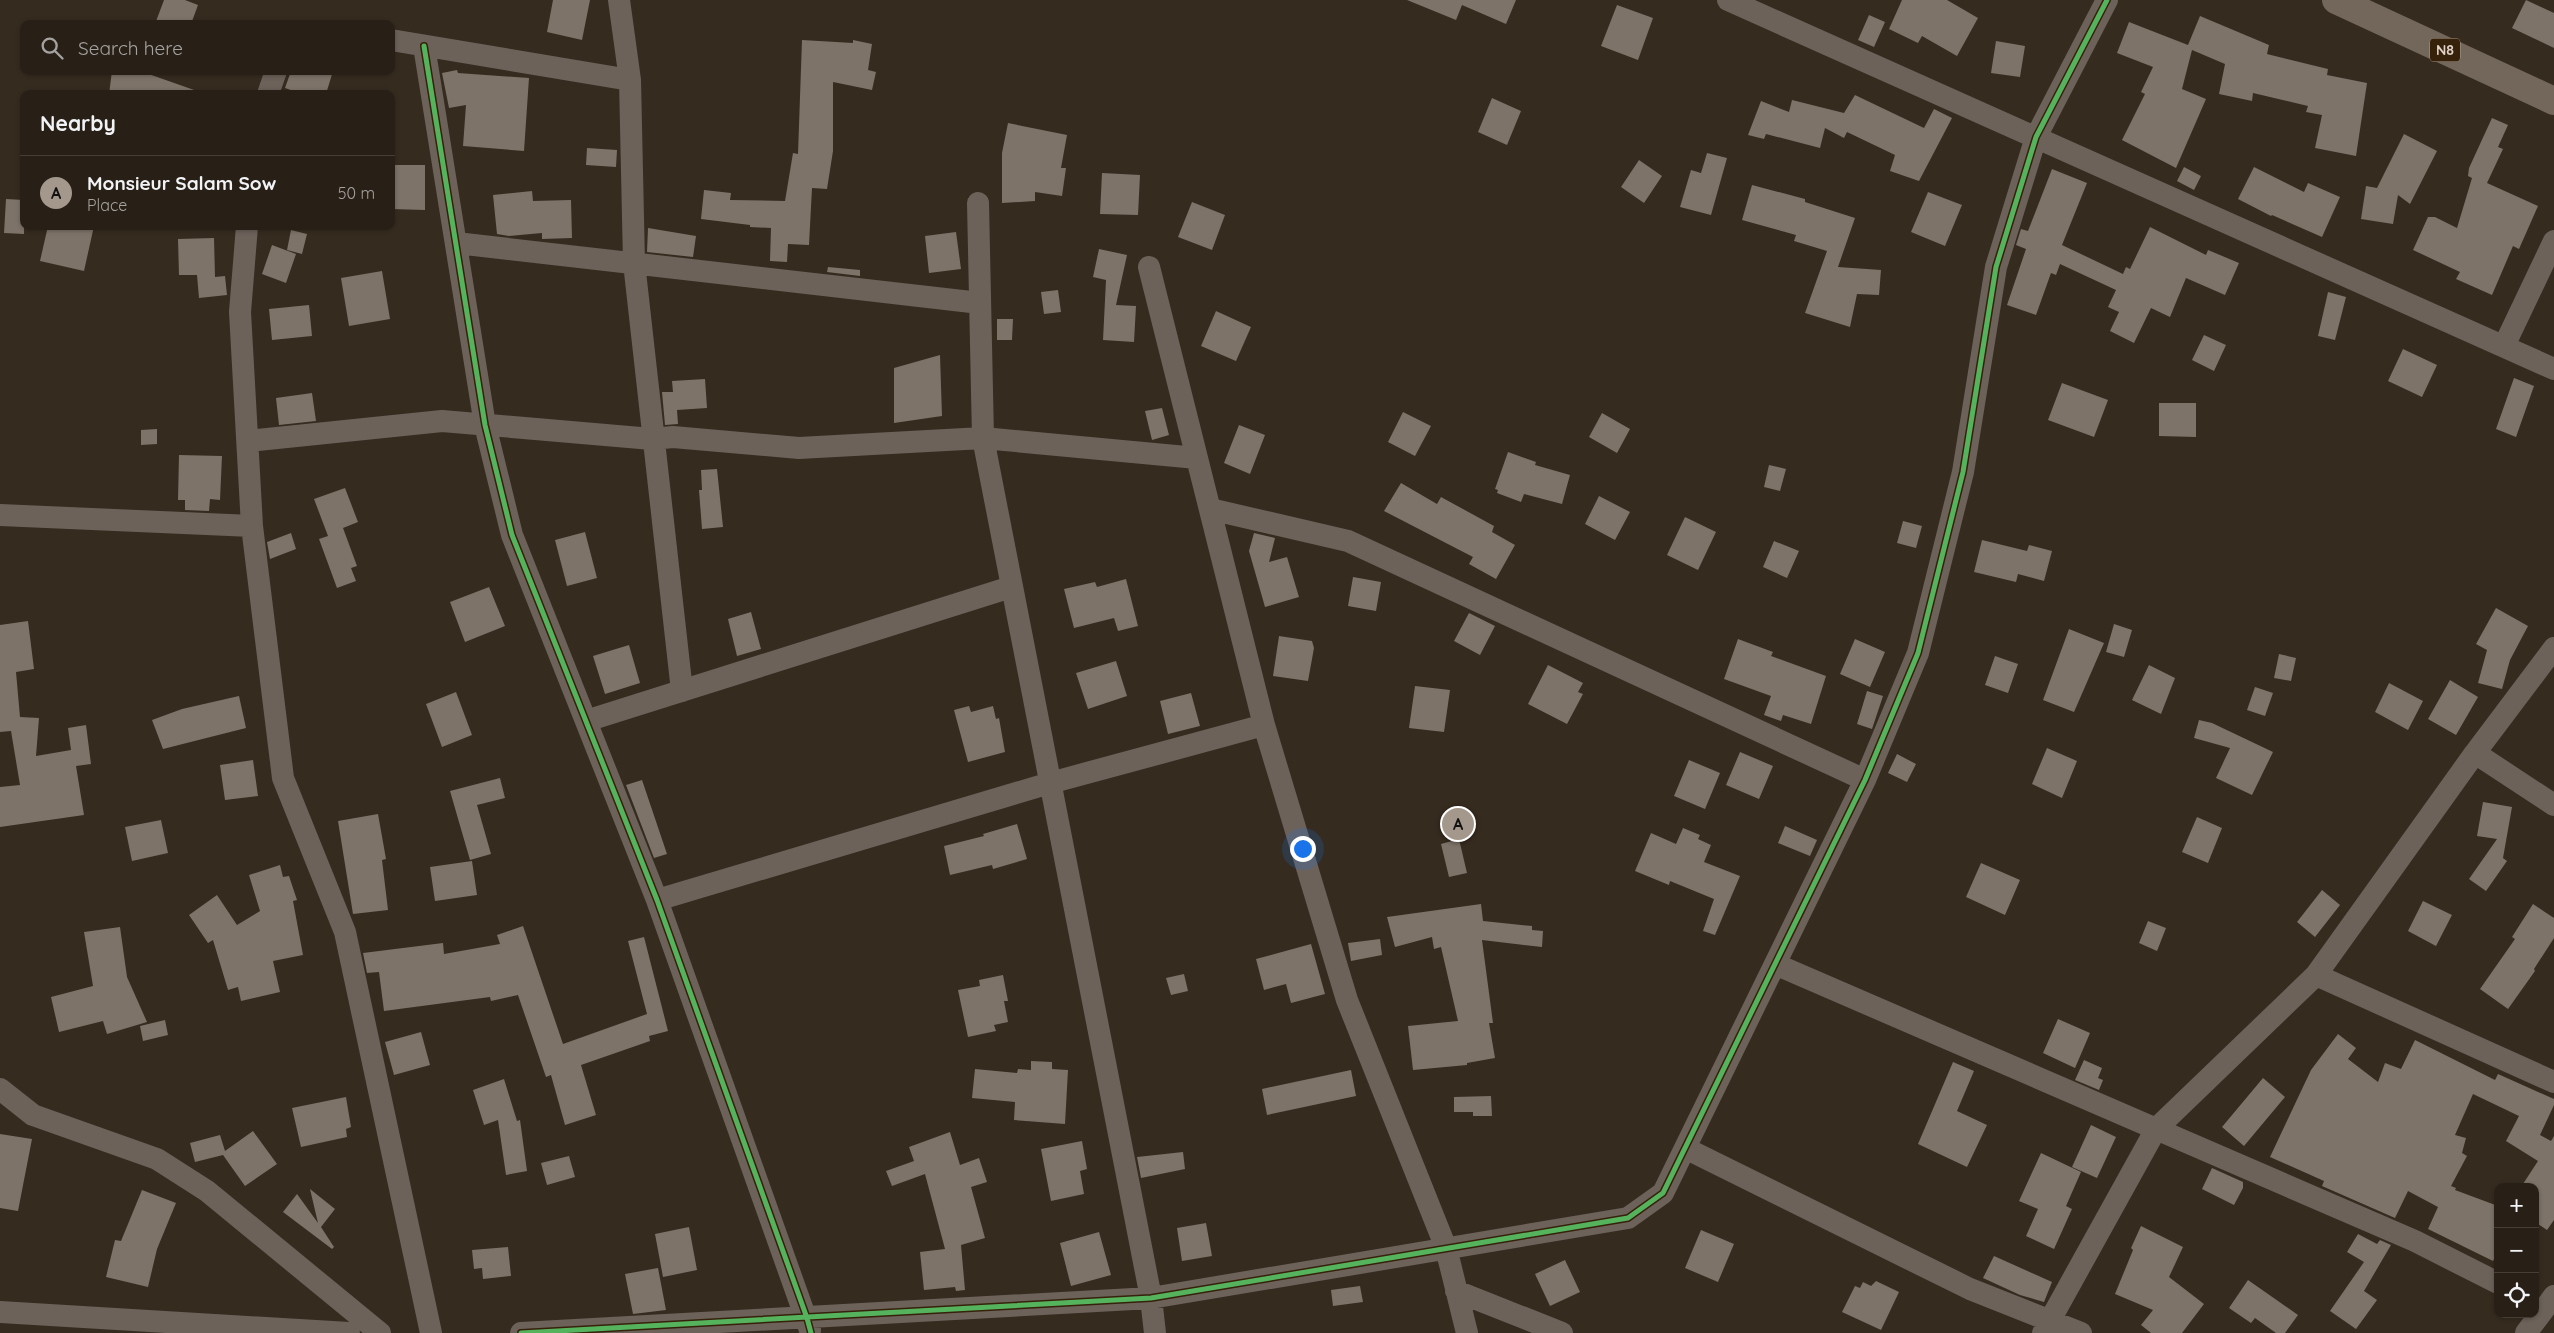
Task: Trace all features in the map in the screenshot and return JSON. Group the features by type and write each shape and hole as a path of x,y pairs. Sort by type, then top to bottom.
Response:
{"main road":[{"name":"N8","path":"2336,0 2554,101"}],"street":[{"path":"619,0 630,80 634,263 652,439 682,690"},
{"path":"1728,0 2554,369"},
{"path":"521,1333 809,1325 1150,1298 1628,1218 1663,1193 1865,780 1918,653 1963,472 1996,266 2036,137 2107,0"},
{"path":"395,41 630,80"},
{"path":"424,46 485,425 512,535 657,900 809,1325"},
{"path":"269,90 275,75"},
{"path":"978,203 983,438 1150,1298 1155,1333"},
{"path":"247,230 240,312 252,526 283,778 345,932 431,1333"},
{"path":"2504,346 2554,241"},
{"path":"456,243 980,303"},
{"path":"1149,267 1264,725 1347,1000 1446,1248 1467,1333"},
{"path":"248,441 442,421 652,439 673,437 799,448 983,438 1197,458"},
{"path":"1210,509 1348,540 1865,780"},
{"path":"0,515 252,526"},
{"path":"586,721 1012,587"},
{"path":"2046,1327 2156,1129 2316,975 2474,753 2554,648"},
{"path":"657,900 1050,783 1264,725"},
{"path":"2474,753 2554,805"},
{"path":"1775,964 2415,1241 2494,1281"},
{"path":"2316,975 2554,1082"},
{"path":"0,1089 33,1115 157,1159 207,1191 380,1333"},
{"path":"1685,1148 2046,1327 2081,1333"},
{"path":"1456,1291 1562,1333"},
{"path":"2526,1333 2547,1304"},
{"path":"5,1320 349,1333"}],"building":[{"path":"164,0 185,0 198,5 192,20 156,20"},
{"path":"553,0 590,0 582,40 547,32"},
{"path":"1407,0 1516,0 1506,24 1462,5 1456,20"},
{"path":"1902,0 1947,0 1978,18 1957,56 1922,36 1918,43 1889,29"},
{"path":"2526,0 2554,13 2554,48 2512,28"},
{"path":"1617,5 1653,18 1638,60 1601,46"},
{"path":"1869,15 1885,22 1874,47 1858,40"},
{"path":"2200,16 2269,45 2267,54 2328,69 2327,75 2367,83 2356,156 2315,148 2322,115 2306,112 2308,106 2253,93 2252,101 2219,94 2225,64 2192,50 2182,89 2206,99 2176,168 2122,140 2145,94 2141,92 2153,67 2117,53 2129,22 2188,45"},
{"path":"802,40 853,43 853,40 872,44 868,70 876,72 872,90 833,82 833,151 827,189 812,188 809,245 788,244 787,262 770,261 771,228 750,227 750,225 701,219 704,190 731,193 730,200 785,201 793,153 798,154"},
{"path":"1996,41 2025,46 2020,77 1991,73"},
{"path":"457,70 458,73 529,78 524,151 463,146 466,105 449,108 442,73"},
{"path":"111,75 151,75 194,90 110,90"},
{"path":"290,75 332,75 327,90 291,90 285,88"},
{"path":"1855,95 1924,128 1934,109 1952,118 1919,181 1890,171 1895,155 1847,132 1844,138 1825,128 1820,148 1766,134 1764,139 1748,135 1761,101 1789,112 1792,100 1844,113"},
{"path":"1492,98 1521,111 1507,145 1478,132"},
{"path":"2492,118 2508,125 2498,147 2503,149 2487,183 2538,206 2519,249 2513,246 2492,295 2456,279 2460,272 2413,250 2428,217 2435,217 2457,228 2472,178 2468,176 2469,168"},
{"path":"1008,123 1067,135 1061,168 1066,168 1062,196 1035,192 1035,201 1002,203 1002,153"},
{"path":"2404,134 2437,151 2410,204 2398,195 2393,224 2361,219 2366,186 2377,188"},
{"path":"587,148 617,150 616,167 586,165"},
{"path":"1707,153 1727,158 1711,215 1680,207 1691,170 1701,173"},
{"path":"1639,160 1662,176 1644,203 1621,187"},
{"path":"395,165 425,165 425,210 395,209"},
{"path":"2184,167 2201,176 2194,190 2177,181"},
{"path":"2254,167 2304,192 2308,183 2340,197 2322,237 2271,216 2238,199"},
{"path":"2052,169 2087,183 2062,245 2123,274 2126,267 2130,269 2150,227 2206,255 2208,250 2239,263 2225,295 2186,278 2170,317 2151,308 2134,343 2110,331 2119,312 2108,307 2116,290 2060,264 2056,275 2051,273 2036,315 2007,305 2026,249 2016,245 2021,229 2028,231"},
{"path":"1102,173 1140,175 1138,215 1100,214"},
{"path":"1752,185 1805,199 1805,202 1855,218 1838,267 1881,270 1879,295 1857,294 1850,327 1805,313 1827,251 1794,241 1796,235 1742,220"},
{"path":"532,191 533,201 571,200 572,238 542,239 542,233 509,236 497,234 493,195"},
{"path":"1928,192 1962,205 1945,246 1911,232"},
{"path":"6,199 20,200 20,230 24,230 24,234 4,233"},
{"path":"1192,202 1225,215 1212,250 1178,237"},
{"path":"648,228 696,236 693,257 647,252"},
{"path":"47,230 93,230 84,271 40,261"},
{"path":"291,230 307,234 302,254 287,250"},
{"path":"956,232 961,269 929,273 925,236"},
{"path":"214,238 215,277 225,276 227,295 199,298 197,275 179,275 178,239"},
{"path":"272,245 296,254 286,283 262,274"},
{"path":"1099,249 1127,255 1116,305 1136,306 1134,342 1103,340 1106,280 1093,277"},
{"path":"828,267 860,270 860,276 827,272"},
{"path":"382,271 390,319 349,326 341,278"},
{"path":"1058,290 1061,312 1044,314 1041,292"},
{"path":"2328,292 2346,297 2335,340 2318,336"},
{"path":"309,305 312,336 272,340 269,309"},
{"path":"1216,311 1251,327 1236,361 1201,346"},
{"path":"997,319 1013,319 1012,340 997,340"},
{"path":"2204,335 2226,345 2214,371 2192,360"},
{"path":"2403,349 2437,365 2422,397 2388,381"},
{"path":"940,355 942,416 894,423 894,368"},
{"path":"2514,378 2534,386 2516,437 2496,429"},
{"path":"705,379 707,408 677,410 678,424 665,425 662,392 673,392 672,381"},
{"path":"2062,383 2108,400 2094,437 2048,420"},
{"path":"312,393 316,421 279,425 276,398"},
{"path":"2159,403 2196,403 2196,437 2159,436"},
{"path":"1162,408 1169,435 1152,440 1145,411"},
{"path":"1403,412 1431,426 1415,456 1388,442"},
{"path":"1602,413 1630,429 1617,453 1589,437"},
{"path":"1239,425 1265,435 1250,474 1224,463"},
{"path":"157,429 157,444 141,445 141,430"},
{"path":"1508,452 1536,462 1535,465 1570,475 1562,504 1524,494 1521,502 1497,493 1498,490 1495,489"},
{"path":"179,455 222,456 220,500 210,499 209,511 185,510 185,500 178,500"},
{"path":"1769,465 1786,469 1780,491 1764,487"},
{"path":"717,469 723,527 702,529 699,490 702,490 701,470"},
{"path":"1401,483 1437,504 1441,497 1494,526 1492,532 1515,545 1496,579 1469,564 1473,557 1384,511"},
{"path":"345,488 358,522 343,528 357,566 351,568 356,581 337,588 319,539 328,536 314,499"},
{"path":"1599,496 1630,512 1615,540 1585,524"},
{"path":"1685,517 1716,532 1698,570 1667,555"},
{"path":"1903,521 1922,526 1916,548 1897,543"},
{"path":"585,532 597,578 567,586 555,540"},
{"path":"291,533 296,549 270,559 267,542"},
{"path":"1254,533 1275,538 1269,562 1287,557 1299,597 1265,607 1249,551"},
{"path":"1982,540 2027,551 2029,545 2052,551 2044,581 2018,574 2016,582 1974,572"},
{"path":"1774,541 1799,551 1787,578 1763,567"},
{"path":"1353,577 1381,582 1376,611 1348,606"},
{"path":"1126,579 1138,626 1118,631 1114,618 1074,628 1064,589 1095,582 1097,587"},
{"path":"489,587 505,626 465,642 450,602"},
{"path":"2496,608 2528,626 2510,660 2502,689 2478,683 2487,650 2476,644"},
{"path":"751,612 761,649 737,656 728,619"},
{"path":"1469,613 1495,626 1480,655 1454,641"},
{"path":"28,621 34,669 16,672 20,717 39,718 36,756 71,750 68,728 86,725 91,764 76,766 84,815 0,827 0,787 20,785 11,731 0,732 0,625"},
{"path":"2114,624 2132,630 2124,657 2106,652"},
{"path":"2069,629 2104,643 2074,712 2043,700"},
{"path":"1279,636 1312,641 1314,648 1308,681 1273,676"},
{"path":"1738,639 1773,652 1771,656 1826,676 1811,724 1783,715 1781,721 1764,715 1771,696 1724,679"},
{"path":"1855,639 1885,652 1870,687 1840,674"},
{"path":"629,645 640,683 605,694 593,656"},
{"path":"2279,654 2296,658 2291,681 2274,678"},
{"path":"1995,656 2018,664 2008,693 1985,685"},
{"path":"1116,661 1127,696 1088,709 1076,673"},
{"path":"1548,665 1583,683 1578,692 1583,694 1567,724 1528,704"},
{"path":"2149,665 2175,678 2161,714 2132,700"},
{"path":"2450,680 2478,697 2456,735 2428,719"},
{"path":"2389,683 2423,701 2408,730 2375,712"},
{"path":"1415,686 1450,690 1444,732 1409,728"},
{"path":"2255,687 2273,693 2265,716 2247,710"},
{"path":"1867,691 1883,696 1872,729 1857,724"},
{"path":"456,692 472,735 442,747 426,704"},
{"path":"1191,693 1200,726 1168,734 1160,701"},
{"path":"239,696 246,728 163,749 152,720 182,709"},
{"path":"969,706 971,712 993,706 996,719 999,718 1005,752 968,762 954,710"},
{"path":"2199,720 2212,723 2273,752 2252,795 2216,778 2230,748 2194,738"},
{"path":"2047,748 2077,761 2062,798 2032,784"},
{"path":"1740,752 1773,766 1759,799 1726,785"},
{"path":"1897,754 1916,764 1907,782 1888,773"},
{"path":"253,760 258,796 225,800 220,765"},
{"path":"1689,760 1720,773 1705,809 1674,796"},
{"path":"500,778 505,798 477,805 491,854 470,860 450,791"},
{"path":"642,780 667,854 654,858 626,785"},
{"path":"2483,802 2512,807 2503,858 2507,861 2486,891 2469,879 2497,839 2477,836"},
{"path":"378,814 386,859 382,860 388,910 353,914 338,821"},
{"path":"2197,817 2222,828 2208,863 2182,852"},
{"path":"161,820 168,853 132,861 125,827"},
{"path":"1017,824 1027,859 993,869 992,865 950,875 944,846 984,836 983,834"},
{"path":"1785,826 1817,840 1810,856 1778,843"},
{"path":"1683,828 1700,835 1698,839 1711,845 1704,862 1740,876 1715,935 1703,931 1714,899 1670,881 1669,885 1635,871 1651,833 1676,844"},
{"path":"1459,839 1467,873 1449,877 1441,844"},
{"path":"472,861 477,895 435,901 430,867"},
{"path":"1981,863 2020,880 2005,915 1966,897"},
{"path":"280,865 283,877 289,876 297,900 293,901 303,955 273,961 280,992 241,1001 238,987 228,990 213,940 208,943 189,915 217,895 237,925 260,911 249,875"},
{"path":"2322,890 2340,905 2315,937 2297,922"},
{"path":"2423,901 2452,915 2436,946 2408,931"},
{"path":"1481,904 1483,921 1532,926 1532,930 1543,931 1542,947 1482,940 1493,1023 1489,1023 1495,1058 1467,1063 1467,1065 1413,1070 1408,1026 1458,1021 1441,947 1434,949 1432,937 1395,947 1387,917"},
{"path":"2533,904 2554,918 2554,938 2534,969 2535,971 2508,1009 2480,989 2515,939 2512,937"},
{"path":"2148,921 2166,928 2157,951 2139,943"},
{"path":"523,926 563,1044 647,1014 628,941 644,937 668,1031 649,1036 650,1041 581,1065 596,1115 565,1125 551,1075 546,1077 518,995 491,1001 490,997 384,1011 379,972 367,973 363,953 443,943 444,954 500,944 497,935"},
{"path":"120,927 127,977 147,1022 107,1034 103,1021 59,1032 51,997 93,986 84,932"},
{"path":"1380,939 1382,955 1351,961 1348,943"},
{"path":"1311,944 1325,994 1291,1003 1286,984 1264,990 1256,959"},
{"path":"1184,974 1188,991 1171,995 1166,978"},
{"path":"1003,975 1008,1001 1004,1001 1008,1022 994,1025 996,1031 968,1037 958,990 980,986 979,980"},
{"path":"2058,1019 2090,1033 2075,1068 2043,1053"},
{"path":"165,1020 168,1035 143,1041 140,1026"},
{"path":"421,1032 430,1065 394,1075 385,1042"},
{"path":"2338,1034 2356,1048 2348,1059 2378,1082 2385,1063 2401,1069 2415,1040 2495,1080 2498,1074 2554,1099 2554,1105 2540,1135 2551,1141 2554,1136 2554,1220 2547,1230 2539,1225 2539,1183 2524,1183 2538,1161 2506,1141 2519,1116 2473,1094 2455,1135 2466,1138 2462,1153 2467,1156 2451,1186 2456,1188 2455,1190 2494,1205 2493,1261 2428,1229 2438,1207 2408,1191 2395,1218 2322,1186 2324,1181 2270,1157 2311,1070"},
{"path":"2084,1060 2102,1068 2098,1078 2103,1080 2099,1090 2075,1080"},
{"path":"1031,1061 1052,1062 1052,1069 1068,1070 1065,1124 1014,1120 1015,1102 972,1098 975,1069 1017,1073 1018,1069 1031,1070"},
{"path":"1953,1062 1974,1071 1957,1111 1987,1125 1967,1167 1918,1144"},
{"path":"1351,1070 1356,1096 1267,1115 1262,1089"},
{"path":"2263,1078 2285,1097 2244,1146 2222,1127"},
{"path":"504,1079 517,1121 520,1120 527,1171 506,1175 498,1120 484,1125 473,1090"},
{"path":"1491,1096 1492,1116 1473,1116 1473,1112 1454,1112 1454,1097"},
{"path":"346,1097 351,1127 346,1129 347,1137 301,1147 292,1108"},
{"path":"2091,1125 2116,1137 2097,1178 2072,1167"},
{"path":"253,1131 277,1164 245,1186 223,1155 195,1162 190,1143 220,1135 225,1151"},
{"path":"950,1132 960,1165 979,1158 987,1182 971,1187 985,1238 961,1245 965,1290 956,1291 955,1287 924,1290 920,1252 945,1249 925,1174 892,1186 886,1171 914,1161 909,1147"},
{"path":"0,1134 32,1139 18,1211 0,1208"},
{"path":"1082,1141 1087,1169 1080,1171 1084,1194 1051,1201 1041,1149"},
{"path":"1183,1152 1185,1169 1141,1178 1137,1157"},
{"path":"2041,1153 2081,1172 2066,1206 2072,1209 2054,1249 2026,1236 2038,1209 2019,1201"},
{"path":"569,1156 575,1177 547,1185 541,1163"},
{"path":"2212,1168 2243,1182 2243,1188 2234,1205 2202,1189"},
{"path":"310,1189 335,1209 321,1227 334,1247 332,1249 283,1212 297,1194 318,1223"},
{"path":"142,1190 176,1203 157,1249 148,1287 106,1277 115,1240 121,1241"},
{"path":"1206,1223 1212,1256 1182,1261 1177,1228"},
{"path":"2141,1226 2183,1247 2169,1277 2204,1304 2182,1333 2151,1333 2141,1325 2153,1310 2115,1294"},
{"path":"689,1227 697,1270 663,1277 655,1234"},
{"path":"1701,1230 1734,1244 1718,1282 1685,1268"},
{"path":"1099,1232 1111,1275 1071,1286 1060,1243"},
{"path":"2358,1234 2377,1244 2380,1240 2391,1245 2364,1291 2377,1300 2356,1329 2330,1311 2364,1262 2347,1252"},
{"path":"508,1247 511,1276 483,1279 482,1268 474,1269 472,1250"},
{"path":"1994,1256 2052,1282 2044,1302 2020,1295 1983,1278"},
{"path":"1565,1260 1580,1292 1550,1306 1535,1274"},
{"path":"658,1268 666,1310 633,1314 625,1274"},
{"path":"2248,1280 2298,1315 2285,1333 2276,1333 2255,1318 2251,1323 2229,1308"},
{"path":"1876,1281 1899,1292 1881,1330 1842,1312 1855,1286 1860,1288 1863,1282 1871,1286"},
{"path":"1360,1286 1363,1302 1333,1306 1331,1290"}],"cycle path":[{"path":"521,1333 1151,1298 1628,1218 1663,1193 1865,780 1918,653 1963,472 1996,267 2036,137 2107,0"},
{"path":"424,46 485,425 512,535 657,900 811,1333"}],"place":[{"name":"Monsieur Salam Sow","path":"1458,824"}]}
